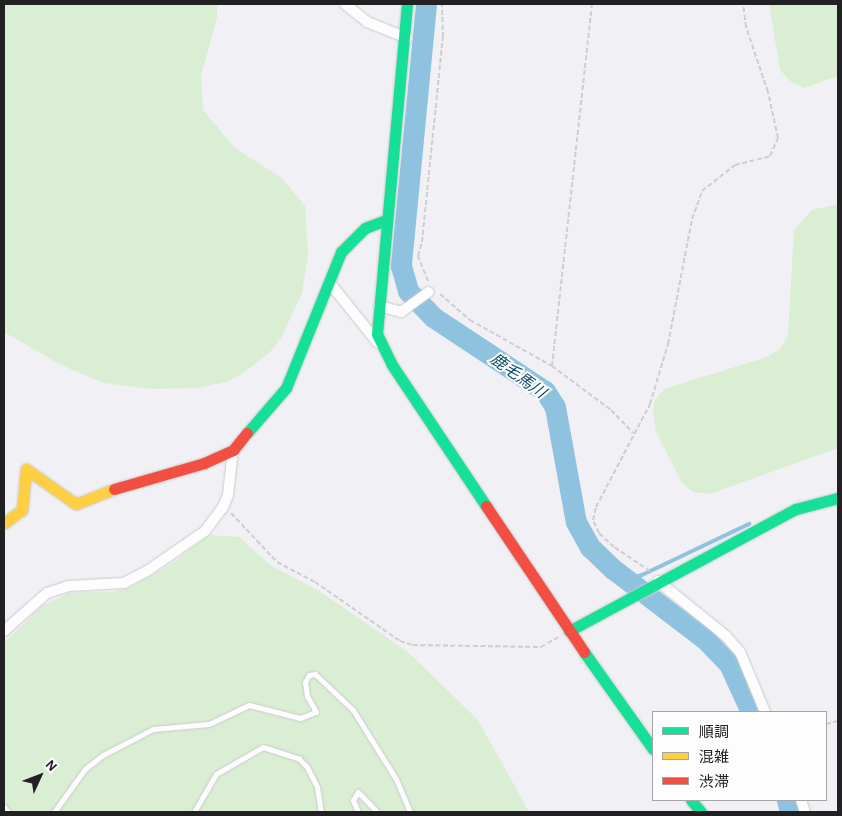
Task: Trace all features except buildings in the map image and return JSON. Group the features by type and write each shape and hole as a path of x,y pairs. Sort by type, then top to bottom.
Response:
{"street":[{"path":"344,4 367,22 406,38"},
{"path":"383,349 377,334 386,220 406,38 407,4"},
{"path":"4,523 22,510 26,469 76,504 123,486 204,463 234,450 286,388 341,252 353,237 386,220"},
{"path":"329,282 383,349 569,631 652,748"},
{"path":"379,306 401,312 408,310 431,290"},
{"path":"4,631 46,593 69,586 124,582 147,571 205,531 223,507 228,495 234,450"},
{"path":"569,631 631,596 654,579 796,509 838,498"},
{"path":"654,579 726,636 740,652 766,711"},
{"path":"692,801 701,812"}],"lane":[{"path":"54,812 85,769 103,755 153,729 209,724 249,704 300,718 316,712 307,696 305,682 309,675 315,674 353,710 396,779 410,812"},
{"path":"194,812 216,774 263,747 299,759 307,767 317,787 321,812"},
{"path":"358,812 353,800 358,792 378,812"},
{"path":"4,807 8,812"}],"path":[{"path":"442,4 443,37 422,242 418,256 420,269 431,290 470,320 552,366 611,410 633,434"},
{"path":"552,366 592,4"},
{"path":"654,579 642,563 614,547 599,533 593,520 596,508 650,404 668,344 692,219 702,190 735,165 770,156 778,138 768,92 746,27 743,4"},
{"path":"223,507 276,562 299,577 315,582 400,641 413,645 541,647 569,631"}],"green space":[{"path":"4,4 217,4 217,18 201,75 203,110 235,148 283,179 305,206 308,256 302,293 281,338 270,352 242,374 226,382 197,388 151,389 104,383 61,365 4,332"},
{"path":"769,4 838,4 838,76 804,88 790,81 780,70"},
{"path":"838,204 838,448 710,494 693,492 681,481 656,432 653,411 655,400 664,389 767,357 780,349 788,336 794,230 812,210"},
{"path":"209,535 239,537 270,565 319,591 408,652 478,720 529,812 4,812 4,643 42,606 69,593 113,592 132,587 168,566"}],"waterway":[{"name":"鹿毛馬川","path":"426,4 401,266 408,291 433,317 545,391 555,407 576,522 590,547 613,569 705,639 729,664 751,711"},
{"path":"628,578 642,575 749,524"},
{"name":"鹿毛馬川","path":"787,801 790,812"}],"traffic: fast":[{"path":"407,4 377,334 392,365 486,506"},
{"path":"247,433 286,388 341,252 365,228 386,220"},
{"path":"569,631 796,509 838,498"},
{"path":"584,652 652,748"},
{"path":"692,801 701,812"}],"traffic: slow":[{"path":"4,523 22,510 26,469 76,504 114,489"}],"traffic: jam":[{"path":"114,489 204,463 233,450 247,433"},
{"path":"486,506 584,652"}]}
